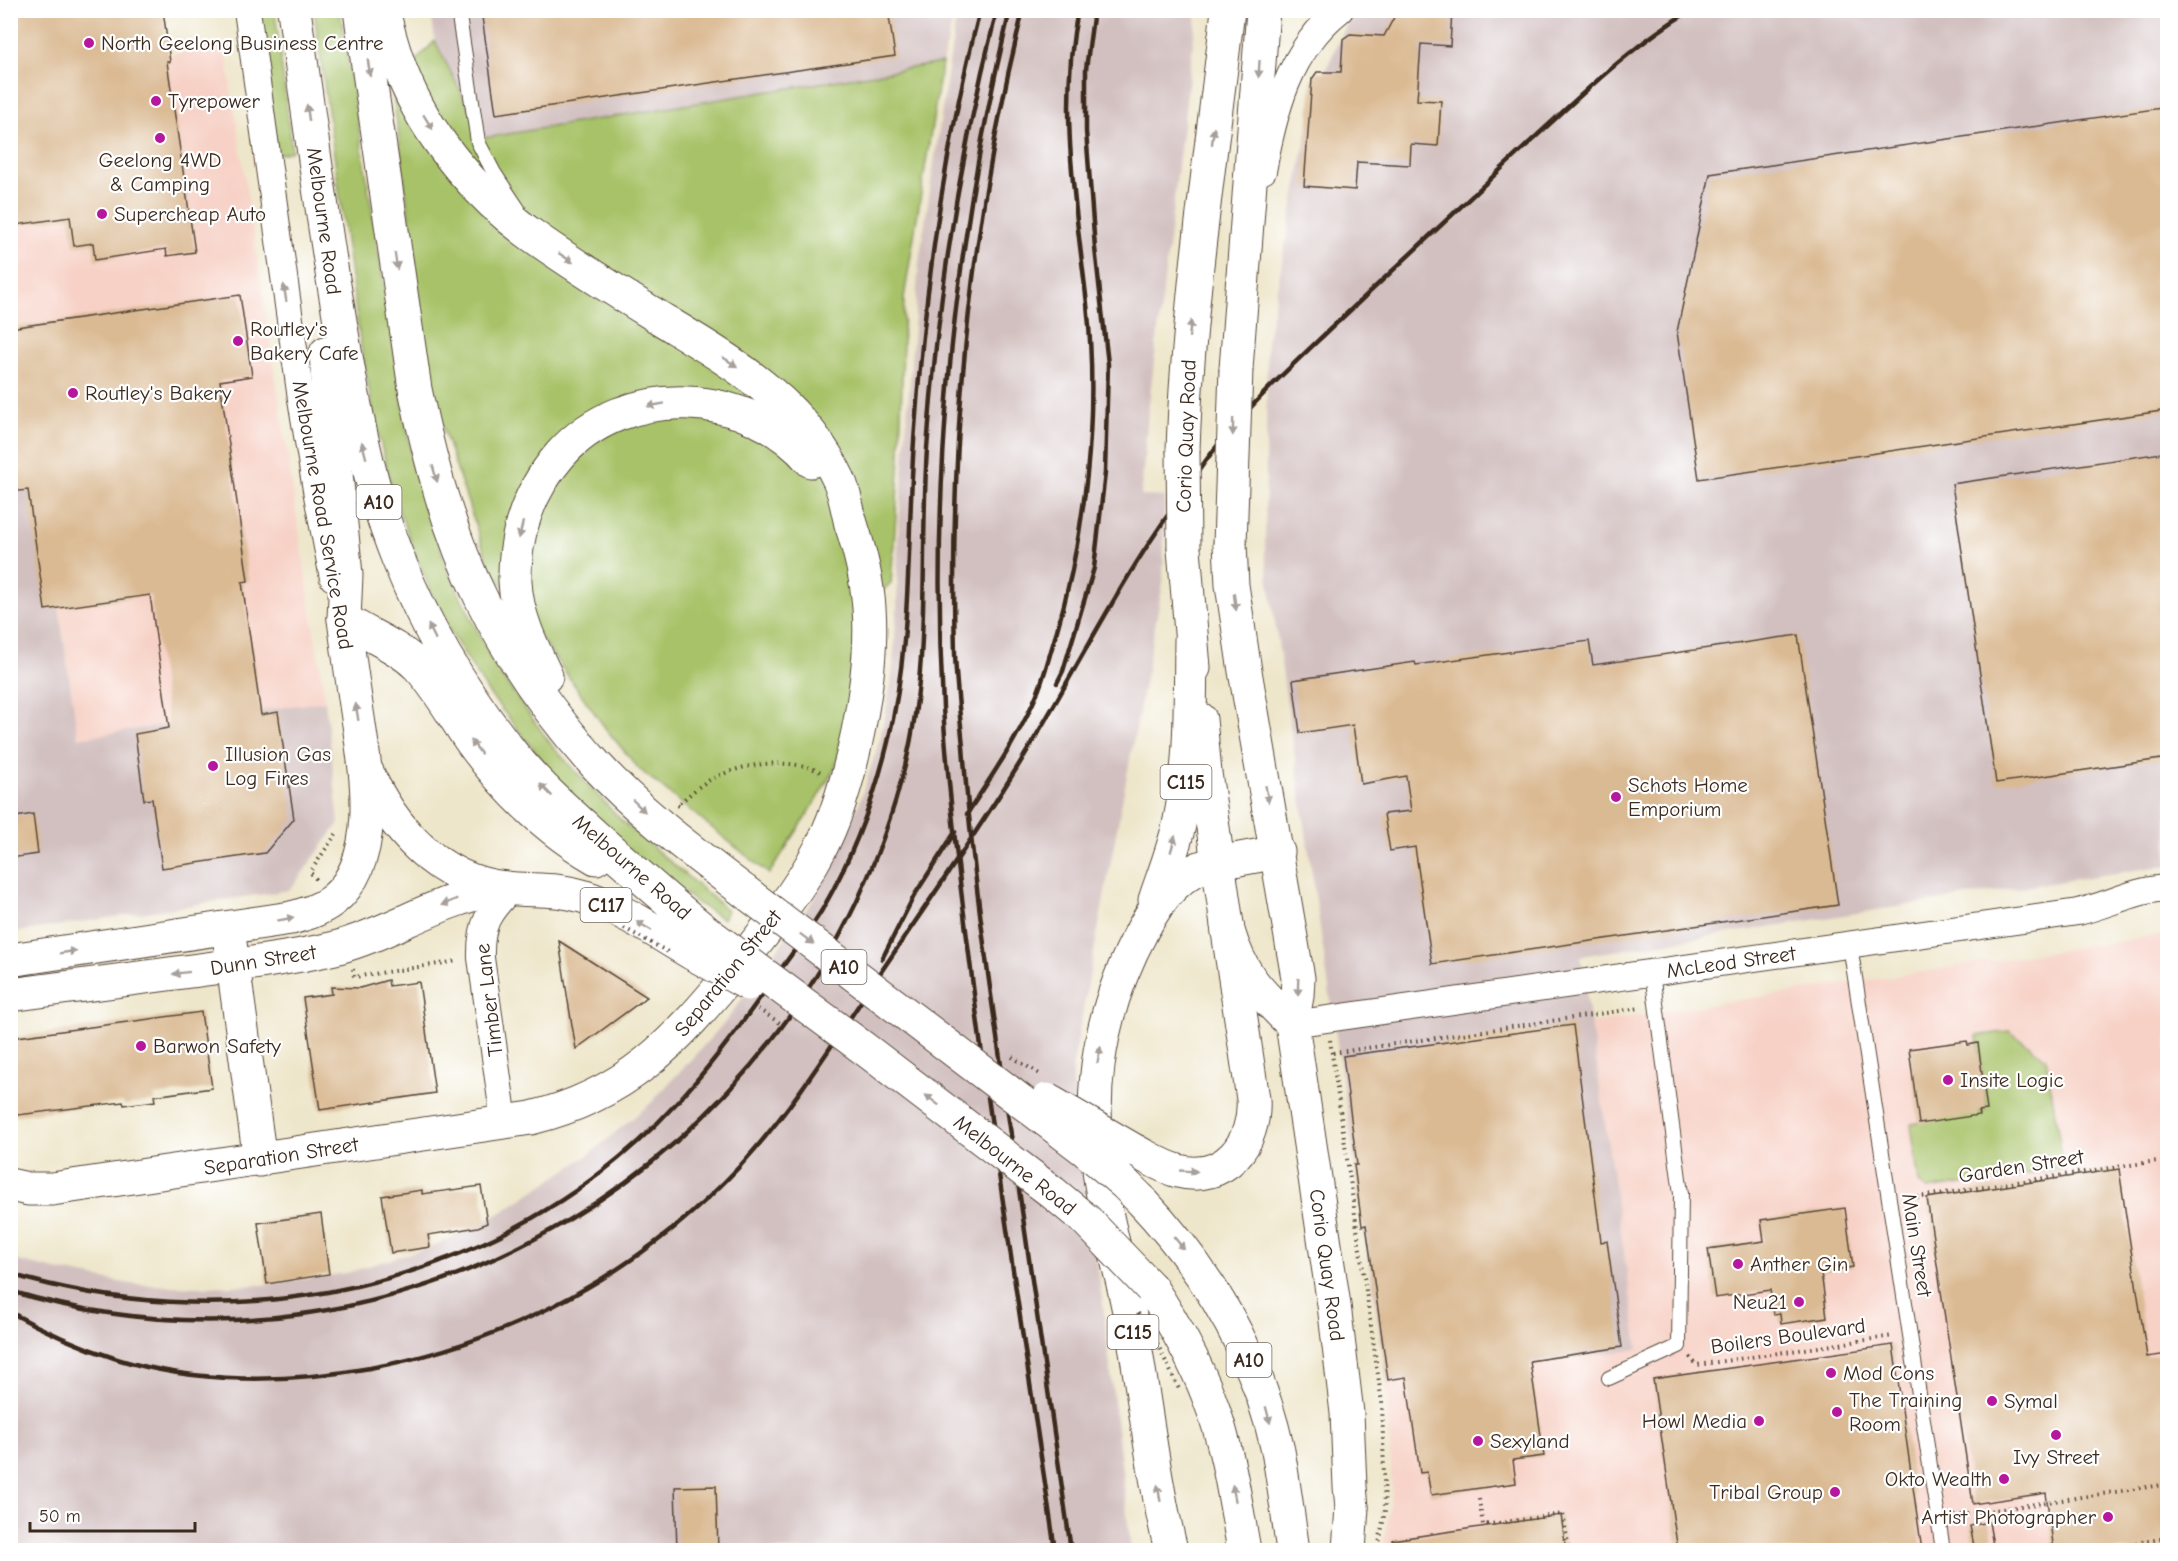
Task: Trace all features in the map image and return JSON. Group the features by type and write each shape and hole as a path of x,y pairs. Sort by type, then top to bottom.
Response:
{"main road":[{"name":"Melbourne Road","path":"294,10 352,397 373,483 399,561 434,638 457,677 516,758 586,828 667,900 694,949"},
{"name":"A10","path":"360,10 415,389 427,443 443,502 460,550 502,638 530,680 596,765 649,815 744,891 1084,1149 1125,1184 1166,1227 1207,1281 1230,1319 1250,1363 1277,1450 1293,1551"},
{"name":"Separation Street","path":"10,1185 40,1190 52,1189 260,1160 538,1116 579,1104 606,1091 638,1070 679,1035 704,1008 758,941 804,877 821,848 836,812 859,729 869,610 865,578 840,482 830,462 798,418 779,398 730,362 510,220 468,177 448,152 407,87 394,54 383,10"},
{"name":"Corio Quay Road","path":"1228,10 1195,280 1187,365 1183,450 1184,549 1205,773 1227,925 1236,954 1251,982 1292,1024"},
{"name":"Corio Quay Road","path":"1263,10 1236,369 1230,544 1232,585 1298,978 1298,996 1292,1024 1332,1294 1347,1413 1352,1507 1350,1551"},
{"path":"328,249 326,367 346,575 344,619 400,652 418,667 501,779 547,825 572,844 667,900"},
{"path":"596,765 550,685 537,656 520,611 515,584 519,534 525,512 534,493 561,454 579,438 603,422 627,412 679,402 731,408 782,433 801,450 820,472 851,524"},
{"name":"Melbourne Road Service Road","path":"344,619 366,770"},
{"name":"C115","path":"1171,1551 1163,1517 1131,1323 1104,1205 1097,1150 1095,1084 1098,1058 1113,996 1125,964 1148,919 1173,848 1184,799 1189,751 1191,640"},
{"path":"366,770 382,801 405,834 428,856 468,879 508,888"},
{"name":"Dunn Street","path":"10,960 291,918 322,908 334,899 350,877 359,858 364,839 366,770"},
{"path":"1148,919 1165,895 1183,877 1197,868 1278,852"},
{"name":"Dunn Street","path":"10,995 233,966 350,944 450,901 481,892 508,888"},
{"name":"C117","path":"508,888 563,891 606,905 694,949 870,1053"},
{"name":"C115","path":"943,1042 1135,1151 1179,1171 1203,1172 1230,1160 1237,1154 1251,1131 1254,1111 1227,925"},
{"path":"228,927 260,1160"},
{"name":"Melbourne Road","path":"870,1053 1087,1221 1143,1298 1174,1323 1210,1399 1222,1440 1244,1551"}],"street":[{"name":"Melbourne Road Service Road","path":"247,10 282,269 316,490 330,566 344,619"},
{"path":"1241,280 1267,147 1281,95 1298,58 1310,39 1340,10"},
{"name":"Timber Lane","path":"504,1121 480,937 484,922 508,888"},
{"name":"McLeod Street","path":"1292,1024 2078,912 2157,888 2168,888"}],"lane":[{"path":"458,10 478,142 494,173 537,239"},
{"name":"Main Street","path":"1850,945 1943,1551"},
{"path":"1609,1378 1680,1346 1681,1194 1652,973"}],"path":[{"path":"334,899 310,872 337,833"},
{"path":"624,928 694,949"},
{"path":"752,1005 790,1029"},
{"path":"1333,1053 1656,1005"},
{"path":"1327,1019 1382,1403 1384,1510 1378,1551"},
{"name":"Garden Street","path":"1889,1201 2157,1161"},
{"path":"1143,1298 1156,1341 1180,1391"},
{"name":"Boilers Boulevard","path":"1680,1346 1697,1365 1910,1334"},
{"path":"1938,1518 2168,1484"},
{"path":"1479,1499 1483,1525 1563,1514 1569,1551"},
{"path":"2088,1551 2168,1538"}],"shaded area":[{"path":"431,11 955,11 942,63 484,138 435,41"},
{"path":"957,11 1197,11 1148,412 1141,496 1165,497 1163,583 1072,1069 1078,1134 1104,1313 1131,1550 11,1550 10,1259 130,1284 198,1287 263,1285 347,1273 439,1244 497,1215 587,1156 651,1103 726,1021 815,897 858,807 881,736 892,679 897,607 898,537 919,262"},
{"path":"1353,11 2167,11 2167,865 1581,956 1638,1349 1387,1383 1265,554 1267,341 1314,95"},
{"path":"225,47 325,701 78,738 11,255 10,76"},
{"path":"10,266 78,738 325,701 339,823 290,890 11,933"},
{"path":"2167,934 2167,1550 1382,1550 1392,1493 1387,1383 1638,1349 1591,1023"}],"green space":[{"path":"258,11 275,11 292,151 276,155"},
{"path":"314,11 340,11 414,473 449,573 497,670 553,747 622,821 727,910 723,919 697,903 621,844 554,775 488,692 443,620 394,497 374,416 360,340"},
{"path":"435,41 484,138 942,63 904,298 900,458 891,583 859,611 851,693 836,766 769,874 639,769 606,729 489,566 432,395 392,85"},
{"path":"2009,1031 2046,1058 2064,1169 1927,1189 1919,1183 1911,1124 1987,1110 1977,1036"}],"building":[{"path":"10,10 163,10 170,62 167,62 195,252 167,256 166,249 95,260 93,243 74,246 70,217 16,225 10,191"},
{"path":"481,10 888,10 895,56 496,114"},
{"path":"1398,10 1452,10 1450,46 1421,44 1417,100 1441,101 1438,146 1411,144 1410,165 1357,162 1355,190 1304,186 1312,79 1317,72 1341,72 1343,39 1350,34 1384,36"},
{"path":"2168,107 2168,410 1699,479 1677,332 1710,174"},
{"path":"240,295 252,376 220,381 248,581 242,582 261,715 278,712 294,819 265,853 162,868 152,799 144,800 135,734 169,728 150,595 45,610 28,490 10,492 10,328"},
{"path":"2168,452 2168,758 1996,783 1952,484"},
{"name":"Schots Home Emporium","path":"1798,635 1838,905 1432,964 1415,847 1390,851 1384,814 1411,811 1406,776 1361,784 1353,725 1300,733 1293,680 1415,662 1416,665 1589,641 1593,665"},
{"path":"33,814 38,854 10,858 10,818"},
{"path":"559,941 647,997 576,1049 568,1001"},
{"path":"388,980 389,986 419,982 435,1093 320,1110 303,998 332,994 331,987 360,988"},
{"path":"201,1012 212,1088 154,1096 155,1101 124,1105 123,1102 10,1116 10,1038"},
{"path":"1573,1025 1601,1242 1607,1241 1622,1347 1530,1361 1544,1456 1513,1460 1516,1483 1431,1495 1427,1472 1420,1473 1406,1377 1388,1380 1366,1225 1362,1226 1354,1165 1357,1165 1343,1056"},
{"name":"Insite Logic","path":"1967,1041 1968,1045 1978,1043 1987,1110 1978,1111 1979,1115 1919,1124 1909,1049"},
{"path":"2119,1169 2147,1357 2168,1354 2168,1551 2054,1551 2046,1493 1973,1504 1927,1198"},
{"path":"481,1186 487,1223 478,1227 428,1235 430,1247 391,1253 382,1196 422,1190 422,1194"},
{"path":"1845,1208 1853,1267 1821,1272 1827,1317 1781,1324 1780,1313 1774,1314 1770,1290 1715,1298 1708,1249 1764,1241 1761,1220"},
{"path":"321,1214 329,1274 267,1284 258,1223"},
{"path":"1893,1345 1922,1551 1893,1551 1892,1543 1839,1551 1678,1551 1653,1379"},
{"path":"716,1486 718,1551 677,1551 675,1487"},
{"path":"1561,1515 1566,1551 1393,1551 1392,1540"},
{"path":"1989,1522 1994,1551 1975,1551 1970,1526"}],"railway":[{"path":"10,1274 89,1293 169,1302 250,1301 329,1292 407,1273 482,1244 553,1206 640,1140 678,1102 730,1039 808,932 833,890 861,828 888,742 896,705 905,630 914,441 923,332 945,170 980,10"},
{"path":"10,1291 157,1318 302,1314 440,1280 568,1220 682,1136 779,1030 855,906 905,766 913,727 922,648 925,489 937,338 961,173 997,10"},
{"path":"1010,10 974,182 961,269 944,444 940,532 940,619 943,707 961,892 994,1139 1055,1550"},
{"path":"1023,10 990,169 967,329 956,491 955,653 970,830 980,913 1071,1550"},
{"path":"967,814 1015,738 1039,689 1065,600 1082,517 1087,474 1091,388 1087,304 1074,194 1069,121 1069,84 1078,10"},
{"path":"1057,683 1063,671 1094,568 1105,473 1108,364 1095,248 1086,131 1086,69 1094,10"},
{"path":"10,1312 62,1338 103,1354 147,1367 179,1373 243,1378 339,1373 422,1356 474,1340 523,1320 571,1297 617,1269 661,1238 702,1204 740,1166 815,1070 986,817 1138,560 1220,442 1295,363 1571,104 1637,47 1691,10"},
{"path":"882,959 914,896 955,832"}],"place":[{"name":"North Geelong Business Centre","path":"89,43"},
{"name":"Tyrepower","path":"156,101"},
{"name":"Geelong 4WD & Camping","path":"160,138"},
{"name":"Supercheap Auto","path":"102,214"},
{"name":"Routley's Bakery Cafe","path":"238,341"},
{"name":"Routley's Bakery","path":"73,393"},
{"name":"Illusion Gas Log Fires","path":"213,766"},
{"name":"Schots Home Emporium","path":"1616,797"},
{"name":"Barwon Safety","path":"141,1046"},
{"name":"Insite Logic","path":"1948,1080"},
{"name":"Anther Gin","path":"1738,1264"},
{"name":"Neu21","path":"1799,1302"},
{"name":"Mod Cons","path":"1831,1373"},
{"name":"Symal","path":"1992,1401"},
{"name":"The Training Room","path":"1837,1412"},
{"name":"Howl Media","path":"1759,1421"},
{"name":"Ivy Street","path":"2056,1435"},
{"name":"Sexyland","path":"1478,1441"},
{"name":"Okto Wealth","path":"2004,1479"},
{"name":"Tribal Group","path":"1835,1492"},
{"name":"Artist Photographer","path":"2108,1517"}]}
